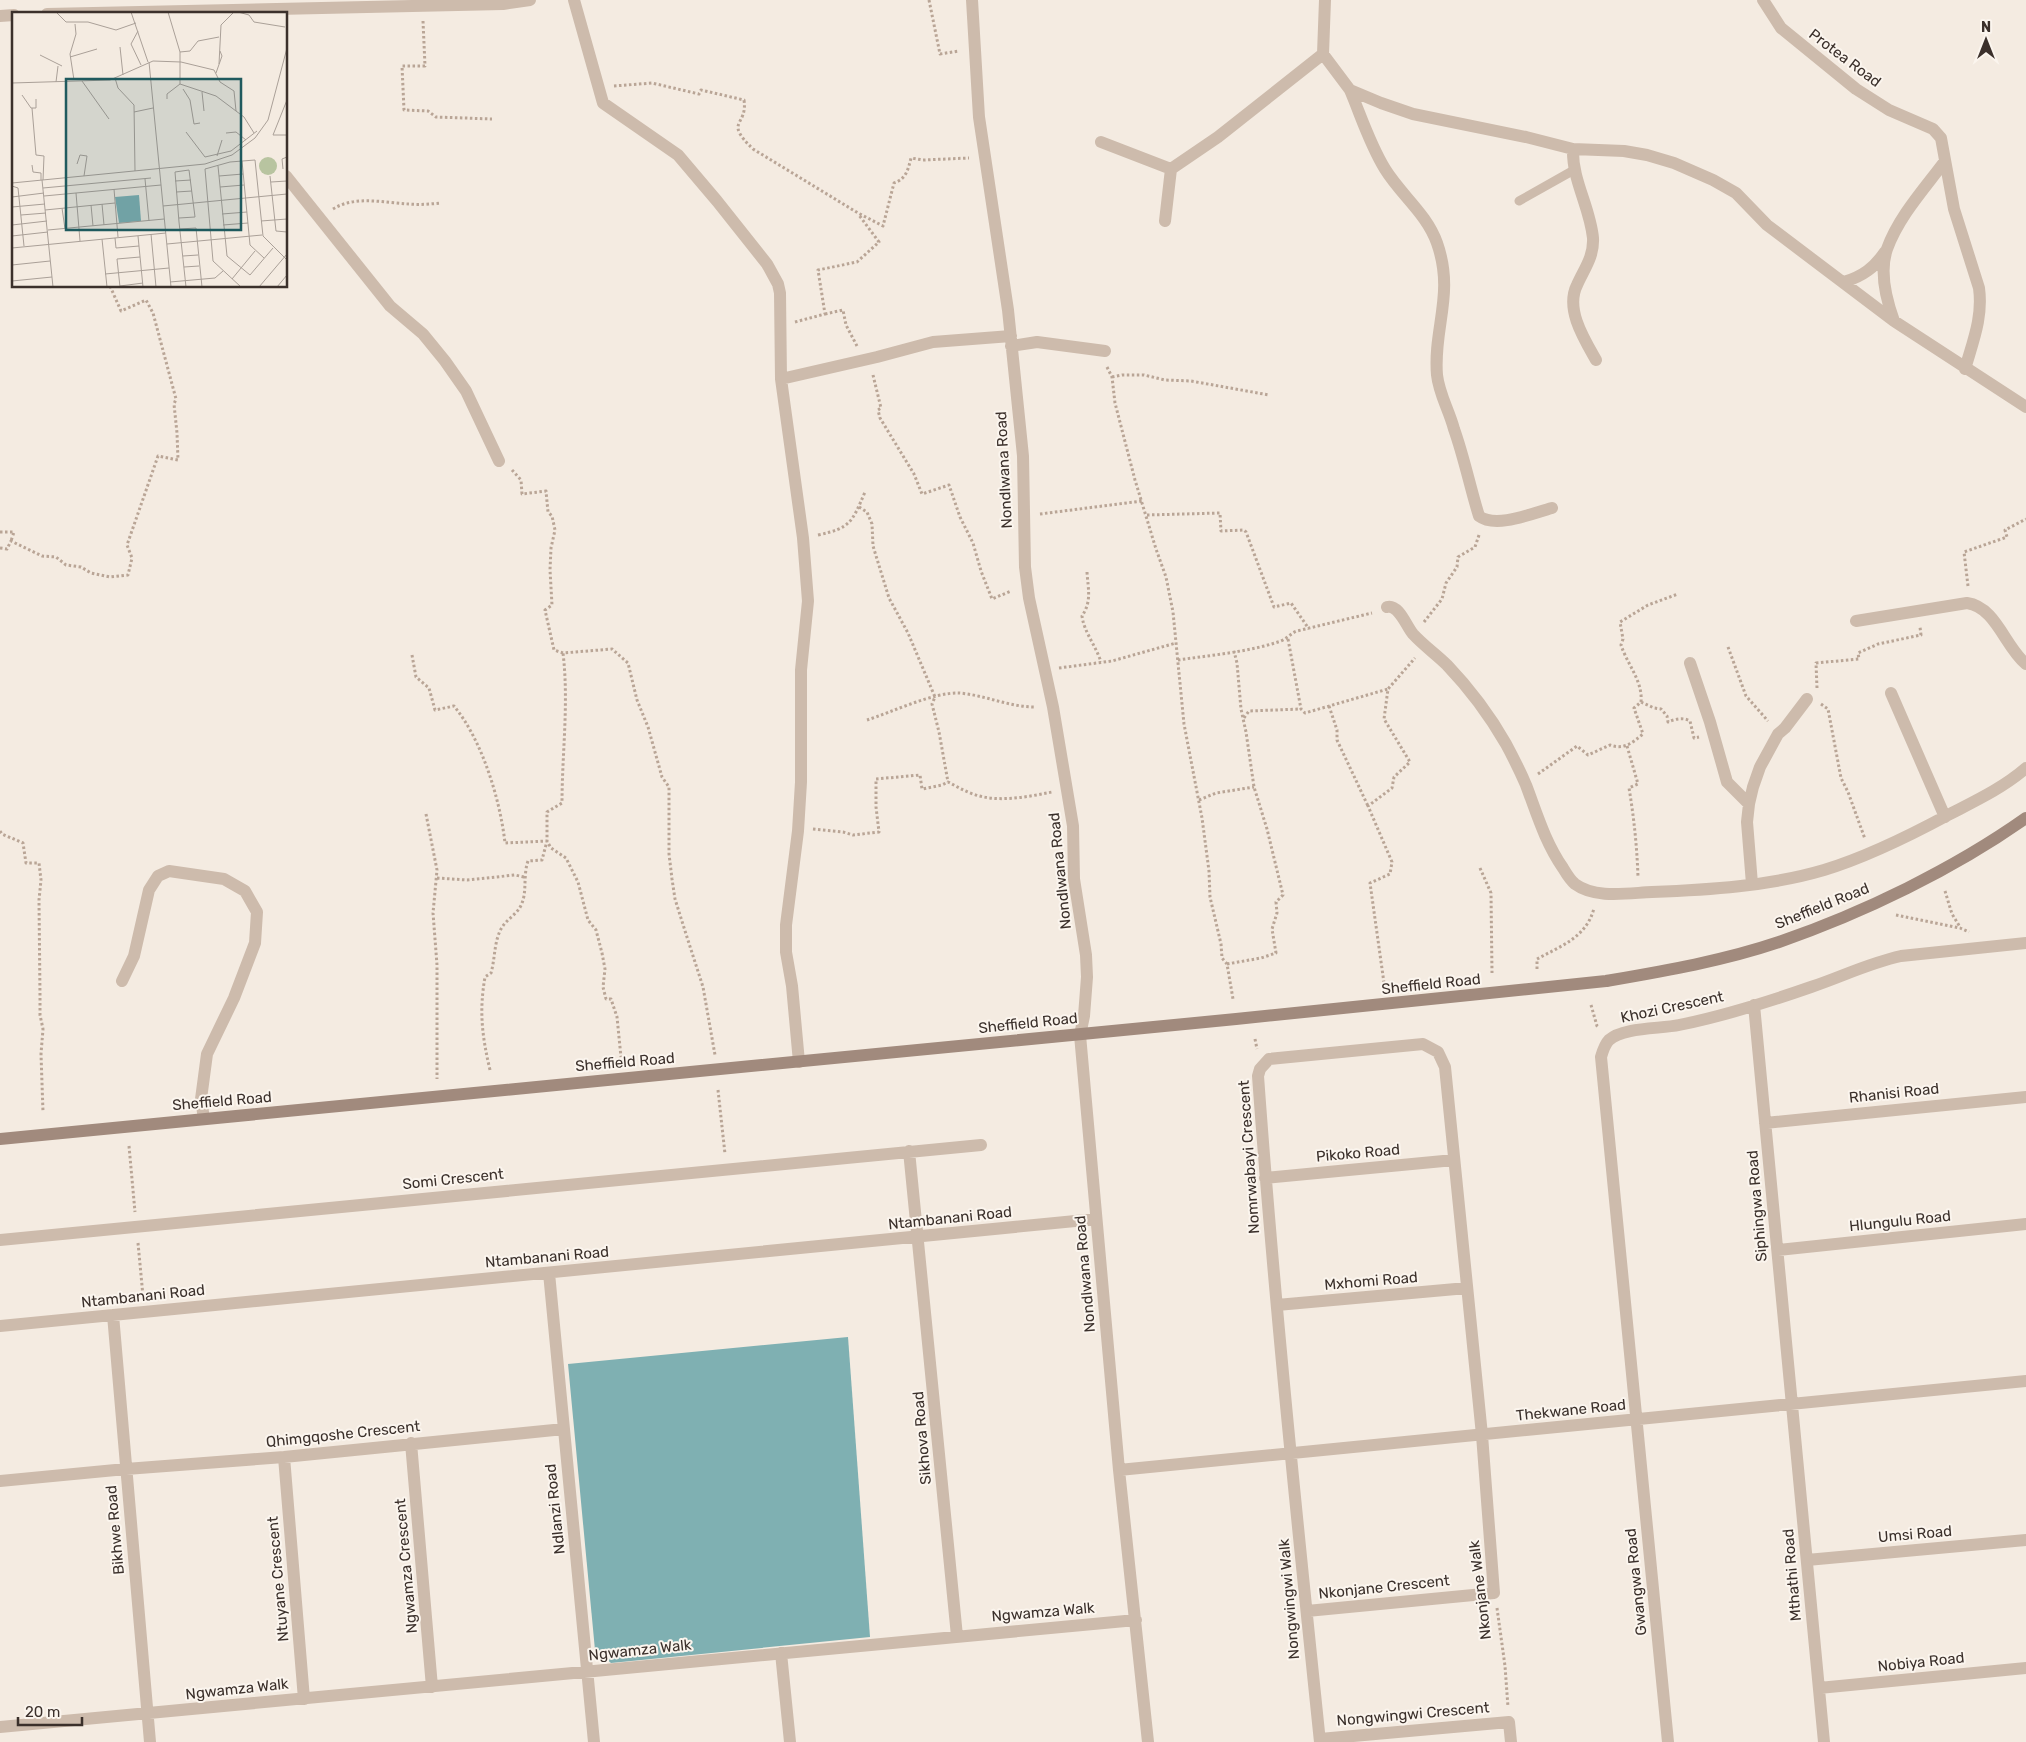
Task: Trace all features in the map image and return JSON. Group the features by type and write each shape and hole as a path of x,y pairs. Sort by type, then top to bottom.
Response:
{"street":[{"path":"217,12 503,4 530,0"},
{"path":"574,0 603,103 678,155 718,201 767,264 778,284 780,293 780,379 803,538 808,601 801,670 801,782 798,831 786,925 786,952 792,986 799,1062"},
{"name":"Nondlwana Road","path":"972,0 974,48 984,154 1011,341 1023,456 1027,582 1034,624 1053,707 1073,826 1077,904 1086,955 1084,1016 1080,1035 1119,1470 1148,1742"},
{"path":"1324,0 1323,54 1350,90 1373,147 1385,169 1427,222 1437,243 1445,282 1439,345 1438,382 1461,448 1470,489 1479,516 1484,520 1492,522 1552,508"},
{"name":"Protea Road","path":"1763,0 1781,28 1856,89 1889,110 1933,129 1941,138 1954,209 1979,288 1981,301 1980,319 1965,369"},
{"path":"58,12 92,6 174,12"},
{"path":"1171,168 1218,138 1323,54"},
{"path":"1350,90 1381,104 1413,114 1526,137 1573,149 1624,151 1647,156 1674,163 1713,180 1736,193 1767,225 1894,321 2026,407"},
{"path":"1101,142 1171,168"},
{"path":"1573,149 1574,170 1590,217 1593,241 1592,253 1576,287 1573,299 1575,315 1596,360"},
{"path":"1844,282 1858,278 1869,271 1887,250 1906,214 1945,161"},
{"path":"1166,220 1171,168"},
{"path":"288,178 390,306 419,330 445,361 466,391 499,461"},
{"path":"1887,250 1884,276 1887,302 1894,321"},
{"path":"780,379 940,341 1037,342 1105,351"},
{"path":"1856,620 1967,602 1986,612 2016,655 2026,664"},
{"path":"1387,608 1391,606 1396,608 1413,634 1425,647 1446,664 1483,709 1505,744 1525,784 1540,825 1557,860 1574,883 1585,890 1598,892 1702,890 1752,884 1823,871 1880,849 1945,817 1996,790 2026,768"},
{"path":"1690,663 1714,735 1727,782 1749,804"},
{"path":"1892,693 1945,817"},
{"path":"1752,884 1747,822 1749,804 1760,767 1778,734 1807,699"},
{"name":"Sheffield Road","path":"0,1139 1080,1035 1606,981 1719,959 1779,942 1888,896 1971,853 2026,818"},
{"path":"122,981 134,956 149,890 158,876 169,871 224,879 245,891 257,912 255,943 234,998 207,1054 201,1099 204,1119"},
{"name":"Khozi Crescent","path":"1637,1420 1601,1057 1610,1039 1624,1032 1679,1025 1754,1005 1811,987 1886,959 2026,943"},
{"name":"Siphingwa Road","path":"1754,1005 1792,1404"},
{"name":"Nomrwabayi Crescent","path":"1291,1453 1265,1178 1258,1076 1264,1063 1269,1059 1423,1044 1431,1047 1442,1058 1445,1066 1482,1435"},
{"name":"Rhanisi Road","path":"1765,1123 2026,1097"},
{"name":"Somi Crescent","path":"0,1240 981,1145"},
{"path":"909,1151 919,1237"},
{"name":"Pikoko Road","path":"1265,1178 1454,1160"},
{"name":"Ntambanani Road","path":"0,1326 1096,1219"},
{"name":"Hlungulu Road","path":"1778,1250 2026,1224"},
{"name":"Sikhova Road","path":"919,1237 957,1636"},
{"name":"Ndlanzi Road","path":"549,1273 594,1742"},
{"name":"Mxhomi Road","path":"1277,1305 1467,1288"},
{"name":"Bikhwe Road","path":"113,1315 150,1742"},
{"name":"Thekwane Road","path":"1119,1470 2026,1381"},
{"name":"Mthathi Road","path":"1792,1404 1824,1742"},
{"name":"Gwangwa Road","path":"1637,1420 1668,1742"},
{"name":"Qhimgqoshe Crescent","path":"0,1482 126,1469 284,1457 564,1429"},
{"name":"Nkonjane Walk","path":"1482,1435 1494,1593"},
{"name":"Ngwamza Crescent","path":"412,1443 432,1687"},
{"name":"Nongwingwi Walk","path":"1291,1453 1320,1741"},
{"name":"Ntuyane Crescent","path":"284,1457 304,1699"},
{"name":"Umsi Road","path":"1807,1560 2026,1540"},
{"name":"Nkonjane Crescent","path":"1307,1611 1494,1593"},
{"name":"Ngwamza Walk","path":"0,1727 1136,1620"},
{"path":"781,1653 790,1742"},
{"name":"Nobiya Road","path":"1819,1688 2026,1668"},
{"path":"1509,1722 1511,1742"},
{"name":"Nongwingwi Crescent","path":"1320,1741 1509,1722"}],"lane":[{"path":"1519,201 1574,170"}],"path":[{"path":"929,0 940,54 974,48"},
{"path":"423,5 425,66 402,66 404,110 428,111 436,117 492,119"},
{"path":"598,82 610,87 652,83 686,92 699,94 701,90 744,100 743,112 738,124 740,136 753,150 858,214 883,226 894,183 900,181 907,174 911,158 923,160 976,158 984,154"},
{"path":"321,219 339,205 351,201 411,204 441,203"},
{"path":"825,314 818,270 857,262 880,242 858,214"},
{"path":"12,541 42,556 56,557 66,565 81,568 91,573 110,577 128,575 132,558 127,545 158,456 178,460 174,404 176,399 154,312 146,300 121,311 111,288"},
{"path":"780,324 802,321 843,310 846,324 863,360 875,378 876,392 881,408 878,410 880,418 914,474 922,494 949,485 992,599 1027,582"},
{"path":"1105,351 1107,370 1112,376 1115,403 1156,549 1166,577 1173,612 1184,724 1199,800 1209,871 1210,898 1221,944 1222,958 1227,964 1234,999"},
{"path":"1112,376 1144,376 1166,380 1191,381 1269,395"},
{"path":"499,461 513,471 521,480 522,494 546,491 548,512 552,516 555,530 551,548 550,570 552,605 546,610 554,650 563,653 612,649 628,663 637,700 648,727 662,777 669,787 669,854 674,892 703,987 717,1070"},
{"path":"803,538 841,528 852,521 865,492"},
{"path":"1024,514 1120,506 1142,501"},
{"path":"858,507 867,512 872,524 873,546 889,598 908,633 934,697 932,704 948,782"},
{"path":"1147,515 1220,513 1221,531 1244,530 1246,532 1274,608 1291,603 1309,629"},
{"path":"1973,604 1967,583 1964,552 2007,537 2005,530 2026,519"},
{"path":"1413,634 1432,614 1442,599 1446,583 1457,567 1458,556 1475,547 1484,520"},
{"path":"0,532 14,532 12,541 7,549 0,548"},
{"path":"1087,572 1090,596 1087,608 1082,616 1084,627 1101,662"},
{"path":"1525,784 1577,746 1588,755 1610,745 1616,748 1627,746 1644,734 1634,708 1641,702 1642,697 1636,675 1620,645 1624,639 1620,622 1648,605 1678,594"},
{"path":"1178,660 1234,651 1288,639 1294,632 1387,608"},
{"path":"1807,699 1816,692 1818,681 1816,663 1859,659 1858,653 1872,646 1921,635 1916,610"},
{"path":"1288,639 1301,709 1305,713 1388,689 1425,647"},
{"path":"1044,672 1056,668 1101,662 1176,643"},
{"path":"1728,647 1746,696 1778,734"},
{"path":"1227,964 1261,958 1276,953 1272,929 1277,913 1276,902 1283,895 1267,829 1254,787 1234,651"},
{"path":"490,1070 482,1036 485,977 491,973 500,931 506,920 521,905 524,896 524,877 528,861 542,860 547,841 547,812 562,803 567,705 563,653"},
{"path":"412,655 416,677 428,688 435,710 454,706 474,734 489,774 503,826 505,843 547,841"},
{"path":"1368,806 1392,788 1394,776 1410,762 1384,718 1388,689"},
{"path":"867,720 934,697 958,693 1013,705 1053,707"},
{"path":"1807,699 1822,704 1828,709 1841,778 1866,842 1875,840 1880,849"},
{"path":"1641,702 1661,709 1667,716 1668,722 1686,718 1690,721 1694,738 1714,735"},
{"path":"1329,706 1337,730 1338,740 1392,862 1390,874 1370,883 1384,983"},
{"path":"1243,718 1249,711 1301,709"},
{"path":"1627,746 1638,784 1629,788 1636,832 1634,840 1638,866 1638,892"},
{"path":"798,831 810,829 827,830 853,835 879,832 876,807 876,779 920,776 922,789 948,782"},
{"path":"948,782 973,794 1002,798 1020,798 1067,788"},
{"path":"1199,800 1216,794 1254,787"},
{"path":"426,814 437,870 433,913 437,965 436,1097"},
{"path":"0,830 2,834 23,843 26,863 40,863 40,1014 43,1029 41,1054 43,1112"},
{"path":"547,841 551,848 566,858 578,882 588,920 596,930 605,968 603,987 606,999 610,999 617,1017 622,1057"},
{"path":"1480,868 1491,893 1492,974"},
{"path":"437,878 456,881 515,875 524,877"},
{"path":"1945,891 1952,914 1960,928"},
{"path":"1537,969 1537,959 1576,938 1592,916 1598,892"},
{"path":"1896,915 1960,928 1973,935 1986,947"},
{"path":"1591,1005 1597,1026 1610,1039"},
{"path":"718,1090 727,1169"},
{"name":"Nkonjane Walk","path":"1494,1593 1505,1666 1509,1722"}],"water":[{"path":"848,1337 870,1637 611,1663 595,1650 568,1364"}]}
